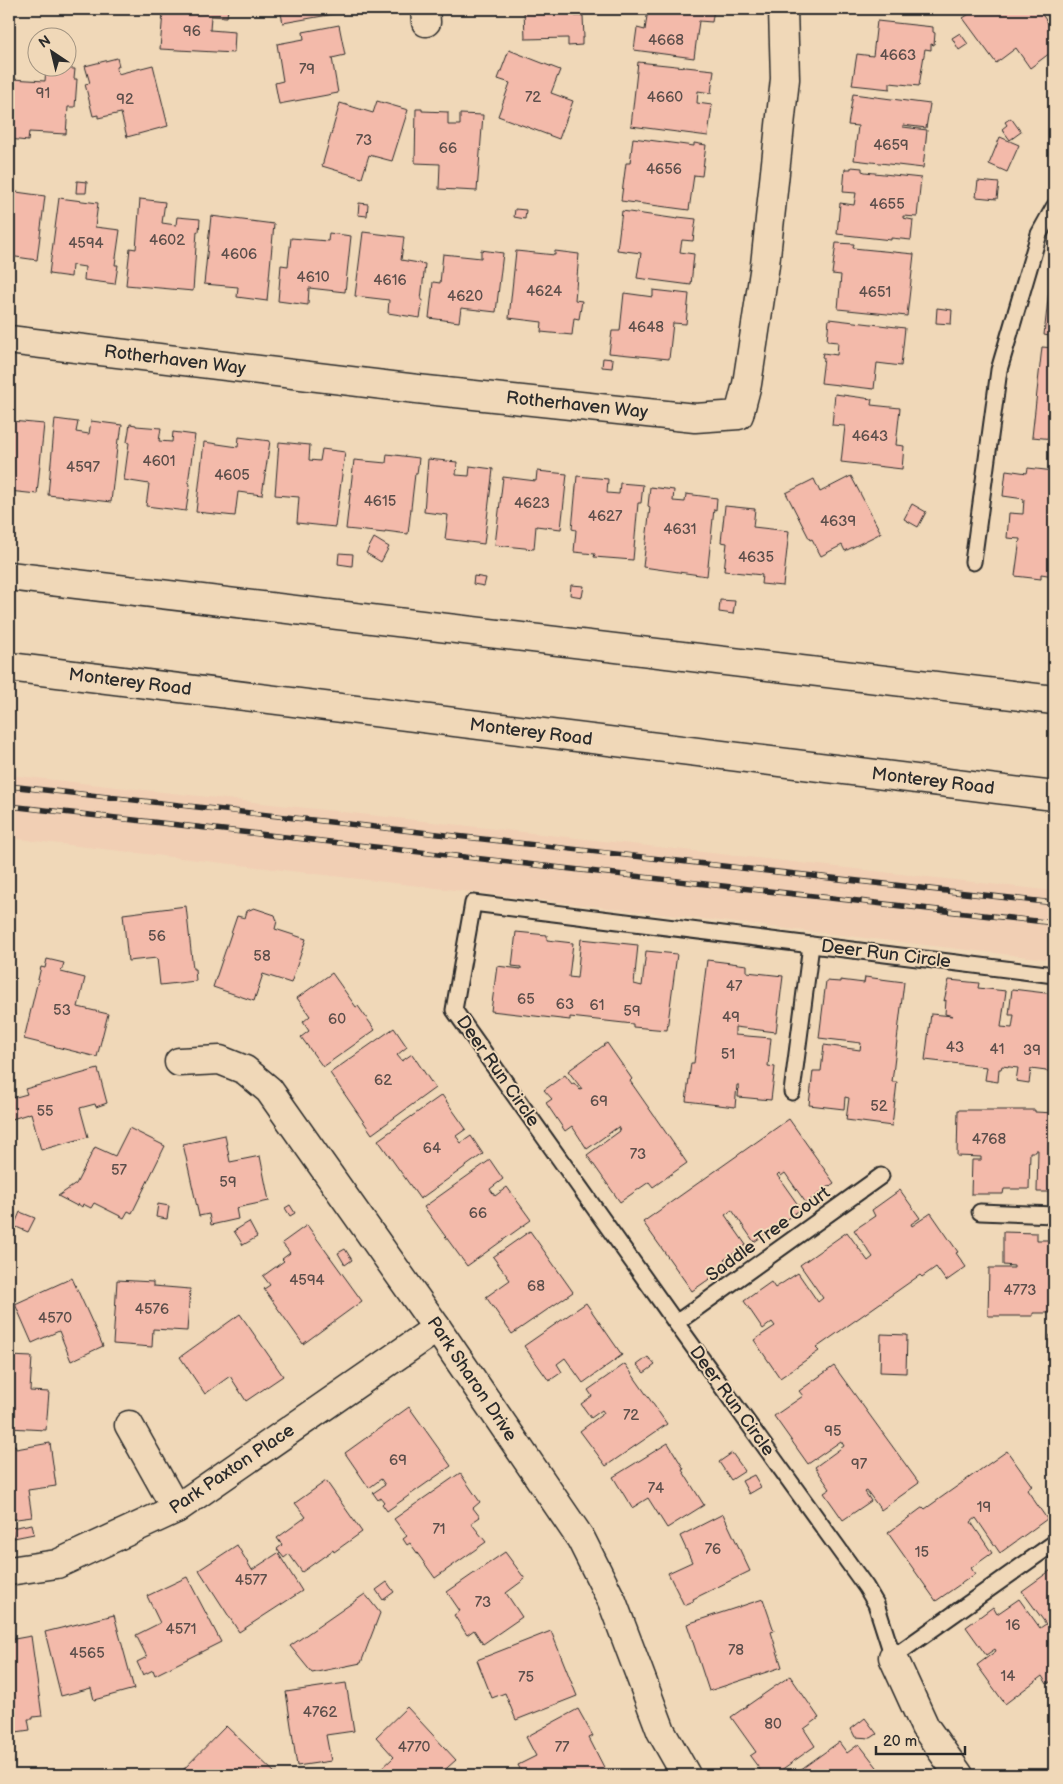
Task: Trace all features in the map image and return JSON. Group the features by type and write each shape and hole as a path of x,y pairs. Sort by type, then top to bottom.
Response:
{"street":[{"name":"Rotherhaven Way","path":"9,340 416,389 695,418 739,415 747,384 765,265 785,79 783,9"},
{"path":"9,576 1054,700"},
{"name":"Monterey Road","path":"9,667 1054,796"},
{"name":"Park Sharon Drive","path":"179,1062 220,1060 244,1070 269,1090 437,1328 581,1539 612,1601 661,1731 686,1775"},
{"name":"Park Paxton Place","path":"9,1571 56,1564 176,1509 437,1328"},
{"path":"129,1425 176,1509"},
{"name":"Deer Run Circle","path":"893,1657 925,1726 959,1775"}],"lane":[{"path":"973,562 999,370 1039,234 1054,208"},
{"name":"Deer Run Circle","path":"893,1657 876,1604 866,1587 454,1010 473,902 1054,975"},
{"path":"792,1092 811,945"},
{"name":"Saddle Tree Court","path":"676,1323 881,1176"},
{"path":"980,1212 1054,1215"},
{"path":"893,1657 1054,1544"}],"shaded area":[{"path":"9,775 1054,891 1054,960 9,838"}],"building":[{"path":"147,9 228,9 227,17 211,16 210,30 235,32 234,53 160,49 163,12"},
{"path":"280,9 350,9 351,11 283,23"},
{"path":"524,9 575,9 575,16 583,16 584,38 582,38 582,45 568,46 568,38 525,39"},
{"path":"648,9 714,9 712,22 699,21 694,58 634,50 637,28 645,30"},
{"path":"977,9 1038,9 1054,31 1054,50 1030,68 1016,48 996,63 963,18"},
{"path":"877,21 933,27 933,32 935,33 934,45 931,44 931,50 925,49 919,86 890,83 890,89 852,85 857,54 873,56"},
{"path":"339,25 345,55 332,58 338,93 279,104 275,83 283,81 277,44 304,39 303,32"},
{"path":"960,33 968,44 959,50 952,38"},
{"path":"509,50 560,70 551,93 573,101 559,139 498,116 510,83 498,79"},
{"path":"117,58 118,74 153,65 168,126 127,137 121,113 98,118 98,115 93,116 85,84 90,83 85,66"},
{"path":"638,62 714,70 711,93 698,91 697,103 712,105 708,136 631,126"},
{"path":"45,78 77,79 75,107 68,107 66,134 29,132 28,141 9,139 11,79 45,81"},
{"path":"853,94 930,104 926,128 903,125 903,127 927,130 923,168 854,160 858,126 848,125"},
{"path":"377,101 408,110 392,161 369,155 362,178 322,166 340,103 373,113"},
{"path":"416,109 448,112 448,125 460,125 460,114 483,115 477,191 439,189 440,164 415,163"},
{"path":"1011,118 1021,132 1010,140 1002,129 1007,125 1005,122"},
{"path":"1000,137 1019,145 1007,172 989,164"},
{"path":"633,138 694,146 694,143 706,145 702,176 694,175 689,210 621,201 626,163 630,163"},
{"path":"851,167 862,168 862,171 865,172 921,178 917,217 903,216 903,218 913,220 911,240 891,238 891,240 837,234 840,203 854,205 856,193 843,192 845,169 851,169"},
{"path":"77,181 87,182 86,193 76,193"},
{"path":"978,181 999,183 997,199 976,197"},
{"path":"9,191 45,196 37,260 9,256"},
{"path":"59,198 98,203 95,227 120,230 115,265 118,265 115,284 84,280 85,267 72,265 71,277 49,274"},
{"path":"140,199 165,202 162,223 176,225 177,217 200,219 199,232 197,231 193,291 126,285 130,248 136,249"},
{"path":"359,203 368,204 367,216 358,215"},
{"path":"515,209 526,210 525,219 514,217"},
{"path":"622,211 678,219 678,217 696,219 693,241 682,240 680,252 694,254 691,285 637,278 641,253 617,250"},
{"path":"211,216 274,224 267,301 237,297 238,287 204,284"},
{"path":"363,232 404,237 401,260 425,264 420,318 388,313 389,300 355,296"},
{"path":"329,233 351,236 345,292 309,288 308,305 278,301 281,265 288,266 291,238 328,241"},
{"path":"836,243 854,244 853,248 914,254 907,316 838,309 841,275 832,274"},
{"path":"1054,246 1054,337 1044,335"},
{"path":"481,250 503,253 496,312 461,308 459,322 429,318 433,282 440,283 443,254 481,258"},
{"path":"516,251 555,255 555,251 579,254 575,300 582,301 579,319 574,318 572,335 541,332 542,322 509,318"},
{"path":"653,290 689,294 686,324 673,323 669,359 609,353 612,331 620,331 624,293 653,297"},
{"path":"937,308 952,310 951,324 936,323"},
{"path":"829,319 905,328 901,366 877,363 874,389 821,383 823,353 837,355 838,342 827,341"},
{"path":"1042,347 1054,348 1054,439 1032,437"},
{"path":"603,358 613,359 612,368 602,367"},
{"path":"835,394 872,399 871,405 900,408 896,445 904,446 902,469 841,462 845,426 832,425"},
{"path":"9,411 12,412 11,421 44,424 37,494 9,491"},
{"path":"55,419 78,422 76,432 89,434 91,421 122,425 120,439 118,439 111,502 48,495"},
{"path":"130,424 161,428 159,441 172,442 173,432 195,435 186,511 146,506 149,484 124,480"},
{"path":"239,437 270,441 262,495 238,492 235,516 196,512 204,442 238,447"},
{"path":"279,442 310,445 309,460 320,461 322,449 345,452 335,527 297,523 299,497 275,495"},
{"path":"387,454 419,458 417,474 415,474 408,534 346,529 354,460 386,463"},
{"path":"428,459 457,462 456,475 469,476 470,466 493,469 484,544 445,539 448,515 424,512"},
{"path":"1028,468 1054,471 1054,576 1041,574 1041,579 1015,576 1020,539 1007,538 1009,513 1023,514 1024,499 1003,496 1006,470 1027,473"},
{"path":"537,471 567,474 561,529 536,526 534,549 495,545 503,477 536,481"},
{"path":"577,476 608,479 607,493 619,494 620,483 643,485 641,503 638,503 633,560 594,557 595,554 574,552 576,530 572,529"},
{"path":"851,476 881,533 845,551 842,545 821,556 812,539 810,540 786,493 814,479 820,492"},
{"path":"650,487 674,490 673,501 685,502 686,494 717,498 716,510 714,509 707,576 643,567 650,507 648,506"},
{"path":"912,504 926,512 918,527 904,519"},
{"path":"725,506 755,509 753,527 789,531 783,586 761,584 762,575 724,571 727,543 721,542"},
{"path":"374,538 389,547 381,562 366,553"},
{"path":"339,553 353,554 352,566 338,564"},
{"path":"474,576 486,578 484,586 473,584"},
{"path":"571,585 584,586 582,597 570,595"},
{"path":"720,600 735,601 733,614 719,612"},
{"path":"186,906 196,981 160,985 157,958 128,961 123,914"},
{"path":"254,908 275,915 277,921 275,929 306,939 291,983 263,974 254,1001 213,987 237,916 245,918 247,911"},
{"path":"516,932 547,935 547,940 573,943 569,977 577,978 581,939 638,945 634,984 642,986 646,951 677,954 667,1030 633,1027 633,1024 570,1017 570,1020 491,1011 497,966 521,969 521,967 512,966"},
{"path":"47,959 64,963 61,972 85,978 78,1007 108,1014 97,1057 24,1039 41,967 45,968"},
{"path":"707,960 747,965 747,972 783,976 776,1032 735,1027 735,1035 771,1038 768,1066 775,1067 771,1100 738,1097 739,1085 737,1085 735,1107 686,1101 691,1063 694,1063"},
{"path":"332,973 375,1030 323,1067 301,1037 309,1031 303,1022 310,1016 297,998"},
{"path":"865,977 904,982 892,1082 897,1082 892,1126 846,1120 849,1098 845,1097 844,1109 809,1105 813,1071 821,1071 824,1045 860,1050 861,1043 819,1038 826,981 840,982 840,980 864,983"},
{"path":"949,980 979,983 978,988 1006,991 1001,1027 1012,1028 1014,1015 1009,1015 1012,989 1054,994 1054,1072 1031,1069 1029,1083 1016,1081 1018,1068 1002,1066 999,1069 998,1082 985,1080 987,1067 925,1060 931,1014 953,1016 945,1014 946,1000 944,1001"},
{"path":"394,1028 407,1047 397,1055 402,1061 412,1054 435,1088 372,1134 330,1073"},
{"path":"607,1043 632,1079 630,1081 687,1163 653,1187 649,1182 620,1202 587,1155 620,1131 618,1127 587,1149 572,1126 565,1131 546,1103 552,1099 544,1090 565,1075 572,1084 574,1083 580,1090 582,1089 568,1071"},
{"path":"98,1069 107,1103 96,1107 95,1104 80,1108 88,1137 41,1150 31,1113 9,1120 9,1099 27,1094 25,1089"},
{"path":"442,1095 466,1129 456,1136 461,1143 471,1136 483,1154 420,1199 378,1140"},
{"path":"958,1110 1035,1110 1035,1112 1054,1113 1054,1192 1037,1192 1038,1150 1036,1150 1036,1152 1030,1152 1029,1189 1004,1189 1003,1194 971,1194 972,1160 981,1160 981,1157 957,1156"},
{"path":"789,1119 834,1183 806,1203 785,1173 781,1176 779,1173 777,1175 801,1209 754,1242 732,1210 725,1215 746,1245 724,1260 728,1266 692,1291 643,1222"},
{"path":"129,1128 165,1146 132,1213 128,1211 124,1218 94,1203 91,1208 83,1204 82,1207 58,1196 76,1184 95,1147 115,1156"},
{"path":"225,1135 230,1162 260,1156 269,1201 236,1208 238,1219 211,1225 209,1214 199,1216 183,1144"},
{"path":"490,1160 503,1179 490,1189 495,1196 507,1187 531,1220 467,1266 424,1207"},
{"path":"900,1190 920,1218 911,1224 912,1226 931,1213 966,1267 946,1281 936,1267 922,1277 920,1275 816,1348 819,1351 780,1378 754,1340 775,1326 772,1322 763,1329 744,1301 771,1282 775,1288 798,1273 818,1302 823,1298 800,1265 847,1232 868,1261 873,1257 854,1230 875,1216 872,1210"},
{"path":"158,1204 169,1206 167,1219 156,1217"},
{"path":"290,1205 295,1213 290,1216 285,1208"},
{"path":"20,1212 35,1218 28,1232 14,1226"},
{"path":"249,1222 257,1237 243,1245 234,1231"},
{"path":"307,1225 362,1301 303,1344 264,1289 270,1285 263,1276 284,1261 282,1259 290,1253 282,1243"},
{"path":"530,1231 573,1292 512,1334 486,1297 510,1280 493,1257"},
{"path":"1003,1232 1037,1233 1037,1240 1054,1240 1054,1313 1033,1313 1033,1316 988,1316 989,1268 1014,1268 1014,1266 1003,1265"},
{"path":"345,1249 352,1260 345,1265 338,1253"},
{"path":"72,1278 103,1346 71,1361 59,1331 32,1343 15,1304"},
{"path":"117,1280 153,1282 153,1286 190,1289 187,1331 153,1329 152,1347 113,1344"},
{"path":"586,1303 622,1355 583,1383 565,1358 557,1364 562,1372 549,1381 524,1346"},
{"path":"240,1314 283,1376 246,1401 230,1376 205,1394 180,1357"},
{"path":"881,1334 907,1335 906,1373 880,1372"},
{"path":"1050,1335 1054,1335 1054,1469 1051,1469 1053,1374 1049,1374"},
{"path":"9,1356 32,1357 30,1391 49,1392 46,1430 9,1428"},
{"path":"648,1357 655,1365 644,1373 637,1365"},
{"path":"625,1364 667,1424 606,1466 580,1431 604,1413 602,1410 591,1418 581,1404 592,1396 588,1390"},
{"path":"834,1366 919,1483 881,1510 867,1491 865,1492 871,1501 843,1520 824,1493 830,1489 815,1467 844,1446 841,1441 808,1464 774,1416 803,1396 799,1391"},
{"path":"409,1407 451,1466 387,1511 382,1504 384,1502 381,1498 378,1500 373,1493 385,1485 381,1479 369,1488 345,1453"},
{"path":"50,1443 56,1486 28,1490 32,1517 9,1520 9,1446 15,1445 16,1449"},
{"path":"668,1443 704,1505 667,1528 648,1498 632,1508 613,1477"},
{"path":"1007,1451 1032,1486 1027,1490 1047,1519 1000,1553 976,1518 971,1522 992,1553 971,1568 975,1574 936,1601 888,1533 923,1507 925,1509"},
{"path":"732,1453 745,1471 731,1480 719,1462"},
{"path":"460,1473 480,1502 473,1508 480,1517 471,1523 486,1542 435,1578 410,1543 407,1545 403,1539 407,1536 394,1519"},
{"path":"754,1475 761,1487 749,1494 742,1481"},
{"path":"326,1481 362,1532 302,1572 289,1554 284,1558 277,1549 282,1545 277,1538 306,1517 295,1503"},
{"path":"723,1514 750,1571 684,1605 668,1573 692,1562 680,1536"},
{"path":"32,1524 34,1534 14,1538 11,1528"},
{"path":"237,1545 252,1570 278,1553 302,1591 239,1632 199,1570"},
{"path":"505,1552 525,1579 506,1593 522,1617 483,1644 474,1630 467,1635 454,1615 460,1611 447,1592"},
{"path":"1054,1568 1054,1679 1047,1684 1042,1676 1005,1704 977,1665 996,1651 995,1649 986,1655 966,1627 993,1607 997,1614 1019,1599 1040,1628 1046,1624 1022,1591"},
{"path":"187,1577 221,1642 155,1675 153,1670 143,1675 137,1662 147,1657 136,1635 160,1623 147,1596"},
{"path":"387,1582 394,1592 383,1600 376,1590"},
{"path":"365,1594 380,1613 361,1663 312,1673 290,1646"},
{"path":"763,1599 774,1631 771,1632 782,1667 709,1691 687,1624"},
{"path":"114,1615 134,1689 94,1700 91,1688 61,1696 45,1632"},
{"path":"551,1631 577,1696 516,1720 505,1693 492,1698 477,1660"},
{"path":"31,1636 42,1716 28,1719 30,1730 9,1733 9,1640"},
{"path":"790,1676 819,1718 804,1729 815,1746 777,1773 778,1775 764,1775 750,1756 756,1752 731,1717"},
{"path":"346,1683 354,1731 326,1735 331,1761 297,1766 286,1692"},
{"path":"407,1707 456,1760 439,1775 375,1775 394,1757 376,1737"},
{"path":"578,1709 593,1736 589,1738 608,1775 523,1775 518,1765 536,1756 526,1737"},
{"path":"865,1718 877,1734 871,1738 855,1737 851,1729"},
{"path":"226,1726 277,1775 178,1775"},
{"path":"839,1742 847,1753 859,1744 883,1775 793,1775"}],"railway":[{"path":"9,786 1054,903"},
{"path":"9,806 1054,923"}]}
